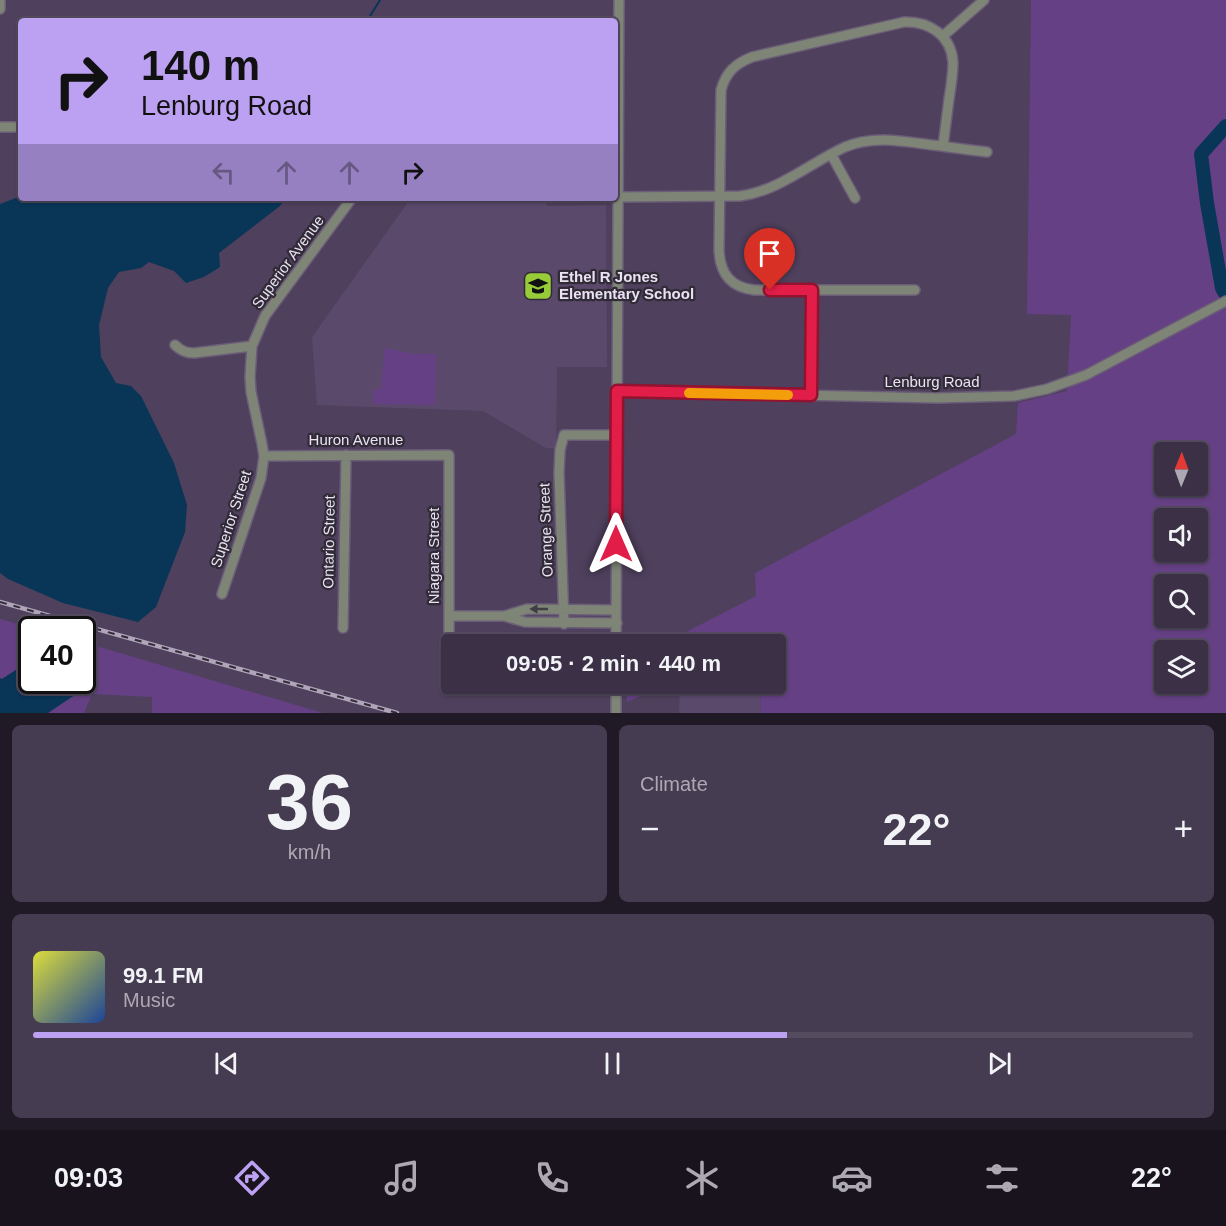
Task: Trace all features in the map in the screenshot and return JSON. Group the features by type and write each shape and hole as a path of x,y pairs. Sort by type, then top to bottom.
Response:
{"street":[{"path":"0,0 0,9"},
{"path":"618,41 619,0"},
{"path":"943,36 984,0"},
{"path":"915,290 748,289 740,287 726,276 719,260 721,90 734,66 752,57 904,22 919,22 929,25 943,36 949,45 953,61 943,146"},
{"path":"0,126 18,127"},
{"path":"618,197 752,195 831,154 857,143 880,139 987,153"},
{"path":"831,154 855,198"},
{"name":"Superior Avenue","path":"252,346 265,316 350,201"},
{"path":"616,634 618,201"},
{"path":"811,395 812,290"},
{"name":"Lenburg Road","path":"617,391 937,398 1014,396 1040,391 1086,375 1226,301"},
{"path":"175,345 186,353 252,346"},
{"name":"Superior Street","path":"222,594 261,478 264,456 251,392 252,346"},
{"name":"Orange Street","path":"564,624 559,472 560,450 564,435 616,435"},
{"name":"Ontario Street","path":"343,628 346,455"},
{"name":"Huron Avenue","path":"264,456 449,455"},
{"name":"Niagara Street","path":"449,455 449,634"},
{"path":"504,616 527,609 616,610"},
{"path":"449,616 504,616 525,622 564,624 616,623"},
{"path":"616,694 616,713"}],"shaded area":[{"path":"1031,0 1226,0 1226,713 761,713 760,694 786,694 786,634 682,634 756,596 755,573 1016,434 1018,403 1067,391 1071,315 1027,314"},
{"path":"409,201 547,201 546,206 606,205 607,367 557,367 556,448 546,448 483,411 317,405 312,337"},
{"path":"385,348 414,354 436,354 435,405 373,404 373,390 381,389"},
{"path":"0,619 18,624 18,669 2,679 0,678"},
{"path":"96,646 323,713 152,713 152,697 92,694 96,694"},
{"path":"76,694 92,694 84,713 48,713"},
{"path":"627,694 646,694 627,702"},
{"path":"680,694 760,694 761,713 679,713"}],"water":[{"path":"18,197 18,201 284,201 219,253 220,267 204,277 186,283 174,271 149,262 141,268 119,272 108,288 99,325 101,357 116,383 131,386 141,396 174,463 187,505 185,532 156,607 138,622 63,603 8,579 0,573 0,204"},
{"path":"18,669 18,694 76,694 48,713 0,713 0,678 2,679"}],"waterway":[{"path":"369,18 380,0"},
{"path":"1226,126 1201,154 1222,288 1226,295"}],"railway":[{"path":"0,602 397,713"}],"slow traffic":[{"path":"689,393 788,395"}],"place":[{"name":"Ethel R Jones Elementary School","path":"538,286"}],"route":[{"path":"616,544 617,391 811,395 812,290 770,290"}]}
